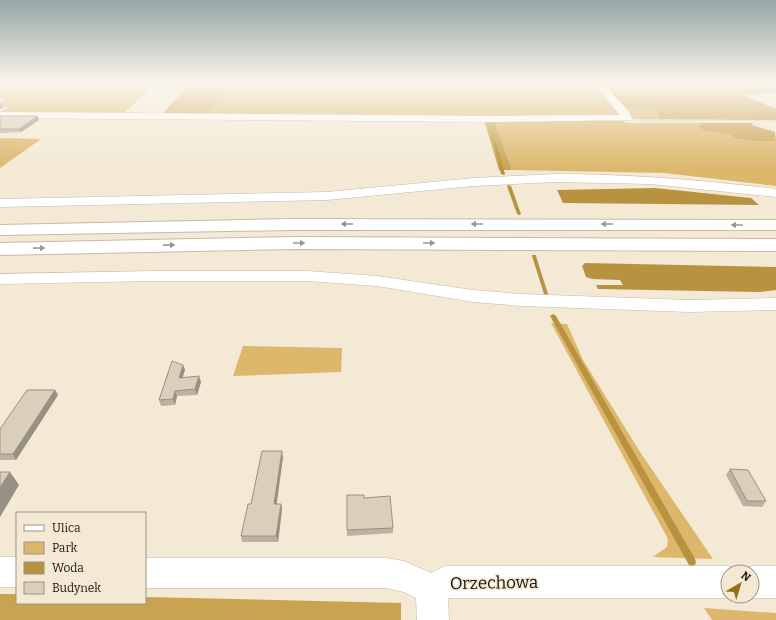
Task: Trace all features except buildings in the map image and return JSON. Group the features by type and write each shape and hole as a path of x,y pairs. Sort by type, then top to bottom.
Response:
{"highway":[{"path":"0,230 214,225 776,225"},
{"path":"0,249 297,243 776,245"}],"street":[{"path":"0,115 625,119 627,117 622,111"},
{"path":"0,203 327,196 380,193 478,182 552,178 668,182 776,194"},
{"path":"0,279 162,276 307,276 378,281 473,296 521,300 689,306 776,304"},
{"path":"0,572 16,572"},
{"name":"Orzechowa","path":"146,572 399,574 414,580 432,605 446,582 720,582"},
{"path":"760,582 776,582"}],"path":[{"path":"625,119 776,120"}],"green space":[{"path":"2,111 126,111 122,115 0,112"},
{"path":"209,111 616,111 621,117 206,115"},
{"path":"626,111 656,111 660,119 633,119"},
{"path":"494,120 701,123 700,126 704,131 730,135 737,139 776,141 776,186 664,173 512,170"},
{"path":"0,138 41,139 0,168"},
{"path":"551,323 567,324 583,360 640,452 713,559 653,557 667,547 668,539"},
{"path":"243,346 342,348 341,372 233,376"},
{"path":"704,608 776,613 776,620 712,620"}],"shaded area":[{"path":"165,111 209,111 206,115 161,115"},
{"path":"656,111 776,111 776,120 660,119"},
{"path":"484,120 494,120 512,170 499,170"},
{"path":"701,123 753,123 752,125 775,132 776,141 737,139 730,135 704,131 699,126"},
{"path":"0,594 16,594 16,604 146,604 146,597 401,603 401,620 0,620"}],"water":[{"path":"655,188 751,198 759,205 563,203 557,190"},
{"path":"585,263 776,267 776,290 760,292 598,289 596,285 623,285 620,280 592,279 586,277 582,266"}],"waterway":[{"path":"492,133 503,174"},
{"path":"509,186 519,214"},
{"path":"534,256 546,294"},
{"path":"553,316 692,562"}]}
